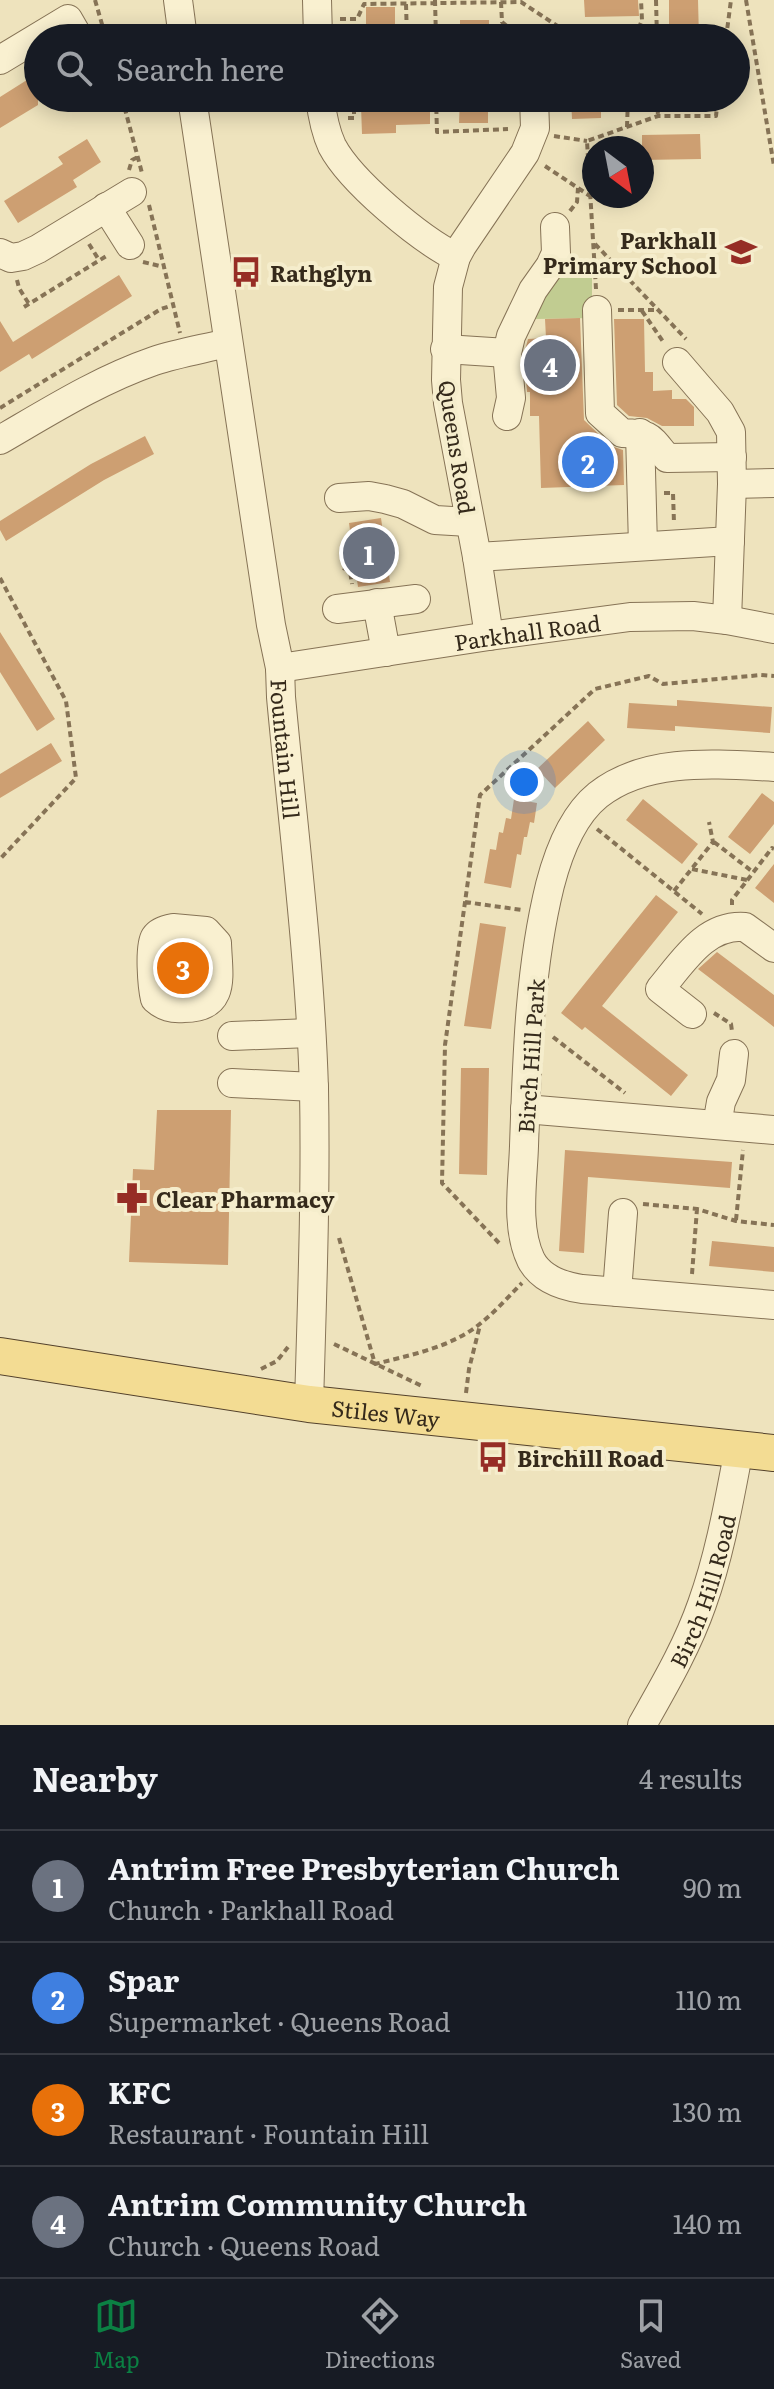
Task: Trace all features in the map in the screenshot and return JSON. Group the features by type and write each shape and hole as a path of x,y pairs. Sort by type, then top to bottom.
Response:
{"main road":[{"name":"Stiles Way","path":"0,1356 309,1404 757,1451"}],"street":[{"path":"178,0 181,24"},
{"path":"0,60 24,46"},
{"name":"Fountain Hill","path":"194,112 227,343 280,668 314,1087 309,1404"},
{"path":"323,112 327,135 344,165 413,230 456,257"},
{"path":"531,138 533,112"},
{"name":"Queens Road","path":"489,636 448,403 445,349 448,287 456,257 531,138"},
{"path":"0,253 7,258 23,256 106,207 141,192"},
{"path":"106,207 126,253"},
{"path":"507,416 511,398 507,353 511,336 556,253 555,227"},
{"path":"597,310 600,413 622,433 650,436 667,458 732,470 774,483"},
{"path":"0,440 108,379 157,360 227,343"},
{"path":"445,349 507,353"},
{"path":"682,351 727,423 732,438 727,620"},
{"path":"640,433 643,546"},
{"path":"339,498 369,496 403,504 435,520 469,522"},
{"path":"477,557 730,541"},
{"path":"337,609 416,599"},
{"path":"377,603 386,652"},
{"name":"Parkhall Road","path":"280,668 630,617 693,616 774,629"},
{"name":"Birch Hill Park","path":"533,1264 524,1234 522,1206 530,1023 545,913 560,854 579,815 595,798 610,786 643,771 702,765 774,767"},
{"path":"692,1014 660,989 697,946 718,931 745,927 774,948"},
{"path":"232,1036 310,1033"},
{"path":"717,1125 721,1102 731,1080 734,1054"},
{"path":"232,1083 314,1087"},
{"path":"525,1109 774,1130"},
{"path":"617,1292 623,1213"},
{"path":"533,1264 547,1277 566,1286 774,1305"},
{"name":"Birch Hill Road","path":"642,1725 678,1662 702,1604 722,1537 757,1451"}],"path":[{"path":"95,0 102,24"},
{"path":"640,24 641,0"},
{"path":"656,0 657,24"},
{"path":"728,24 731,0"},
{"path":"746,0 774,166"},
{"path":"435,1 436,24"},
{"path":"318,15 357,19 364,4 516,1 554,24"},
{"path":"501,2 504,24"},
{"path":"406,3 407,24"},
{"path":"125,112 141,192 164,267 184,352"},
{"path":"436,112 437,132 582,141"},
{"path":"627,127 628,112"},
{"path":"658,112 658,116"},
{"path":"601,136 658,116 716,116 716,112"},
{"path":"531,138 582,191"},
{"path":"577,202 578,188"},
{"path":"591,208 597,310 659,310"},
{"path":"87,241 99,260"},
{"path":"593,243 659,310 682,351"},
{"path":"19,288 27,306 99,260 126,253 164,267"},
{"path":"0,408 161,309 173,305"},
{"path":"641,310 682,351"},
{"path":"0,578 66,701 76,778 0,859"},
{"path":"579,815 700,912 718,931"},
{"path":"709,822 713,842 753,872"},
{"path":"674,891 713,842"},
{"path":"738,892 774,849"},
{"path":"692,869 747,880"},
{"path":"465,902 545,913"},
{"path":"692,1014 716,1013 731,1024 734,1054"},
{"path":"530,1023 546,1031 639,1103 647,1119"},
{"path":"736,1221 746,1127"},
{"path":"623,1213 640,1204 697,1209 736,1221 774,1225"},
{"path":"314,1209 335,1224 375,1364 430,1349 480,1325 524,1281 533,1264"},
{"path":"690,1297 697,1209"},
{"path":"466,1398 469,1369 480,1325"}],"green space":[{"path":"592,277 592,318 536,319 539,297 552,278"}],"building":[{"path":"584,0 638,0 639,16 585,17"},
{"path":"669,0 698,0 699,24 669,24"},
{"path":"366,7 395,7 395,24 366,24"},
{"path":"460,20 489,20 489,24 460,24"},
{"path":"24,82 24,112 26,112 0,128 0,97"},
{"path":"361,112 430,112 430,124 396,125 396,133 362,134"},
{"path":"459,112 488,112 488,123 459,123"},
{"path":"572,112 601,112 601,118 572,119"},
{"path":"700,134 701,159 654,160 654,136 642,135"},
{"path":"87,139 101,162 73,180 77,187 18,223 4,201 63,164 58,157"},
{"path":"119,275 132,296 32,359 29,354 0,372 0,321 13,342"},
{"path":"580,318 584,420 611,446 623,450 624,485 541,488 539,416 530,416 524,354 528,339 546,338 545,319"},
{"path":"614,319 644,319 645,372 653,372 653,391 672,390 672,399 686,399 694,407 694,426 662,426 647,418 629,416 617,405"},
{"path":"145,436 154,454 104,480 6,541 0,530 0,521 91,464"},
{"path":"381,518 390,582 358,587 349,523"},
{"path":"0,632 55,719 37,731 0,672"},
{"path":"677,700 772,707 770,733 675,726 675,731 627,728 629,703 677,706"},
{"path":"588,721 605,740 555,788 537,769"},
{"path":"51,743 62,761 0,798 0,774"},
{"path":"762,793 774,802 774,824 750,854 728,837"},
{"path":"514,799 537,803 534,823 530,822 521,855 517,854 511,888 484,883 490,849 496,850 499,832 503,833 506,818 511,819"},
{"path":"643,799 698,844 682,864 626,820"},
{"path":"774,864 774,903 755,888"},
{"path":"656,895 678,912 602,1006 688,1075 671,1096 585,1027 582,1030 561,1013"},
{"path":"480,923 506,927 491,1029 464,1026"},
{"path":"170,946 198,947 200,950 201,977 198,988 171,989 169,951"},
{"path":"717,952 774,995 774,1027 698,969"},
{"path":"461,1068 489,1068 487,1175 459,1174"},
{"path":"157,1110 231,1110 228,1265 129,1262 133,1169 154,1170"},
{"path":"565,1150 732,1162 730,1188 588,1177 584,1253 559,1251"},
{"path":"712,1241 774,1247 774,1272 709,1266"}],"place":[{"name":"Parkhall Primary School","path":"741,252"},
{"name":"Rathglyn","path":"246,272"},
{"name":"Antrim Community Church","path":"550,365"},
{"name":"Spar","path":"588,462"},
{"name":"Antrim Free Presbyterian Church","path":"369,553"},
{"name":"KFC","path":"183,968"},
{"name":"Clear Pharmacy","path":"132,1198"},
{"name":"Birchill Road","path":"493,1457"}]}
